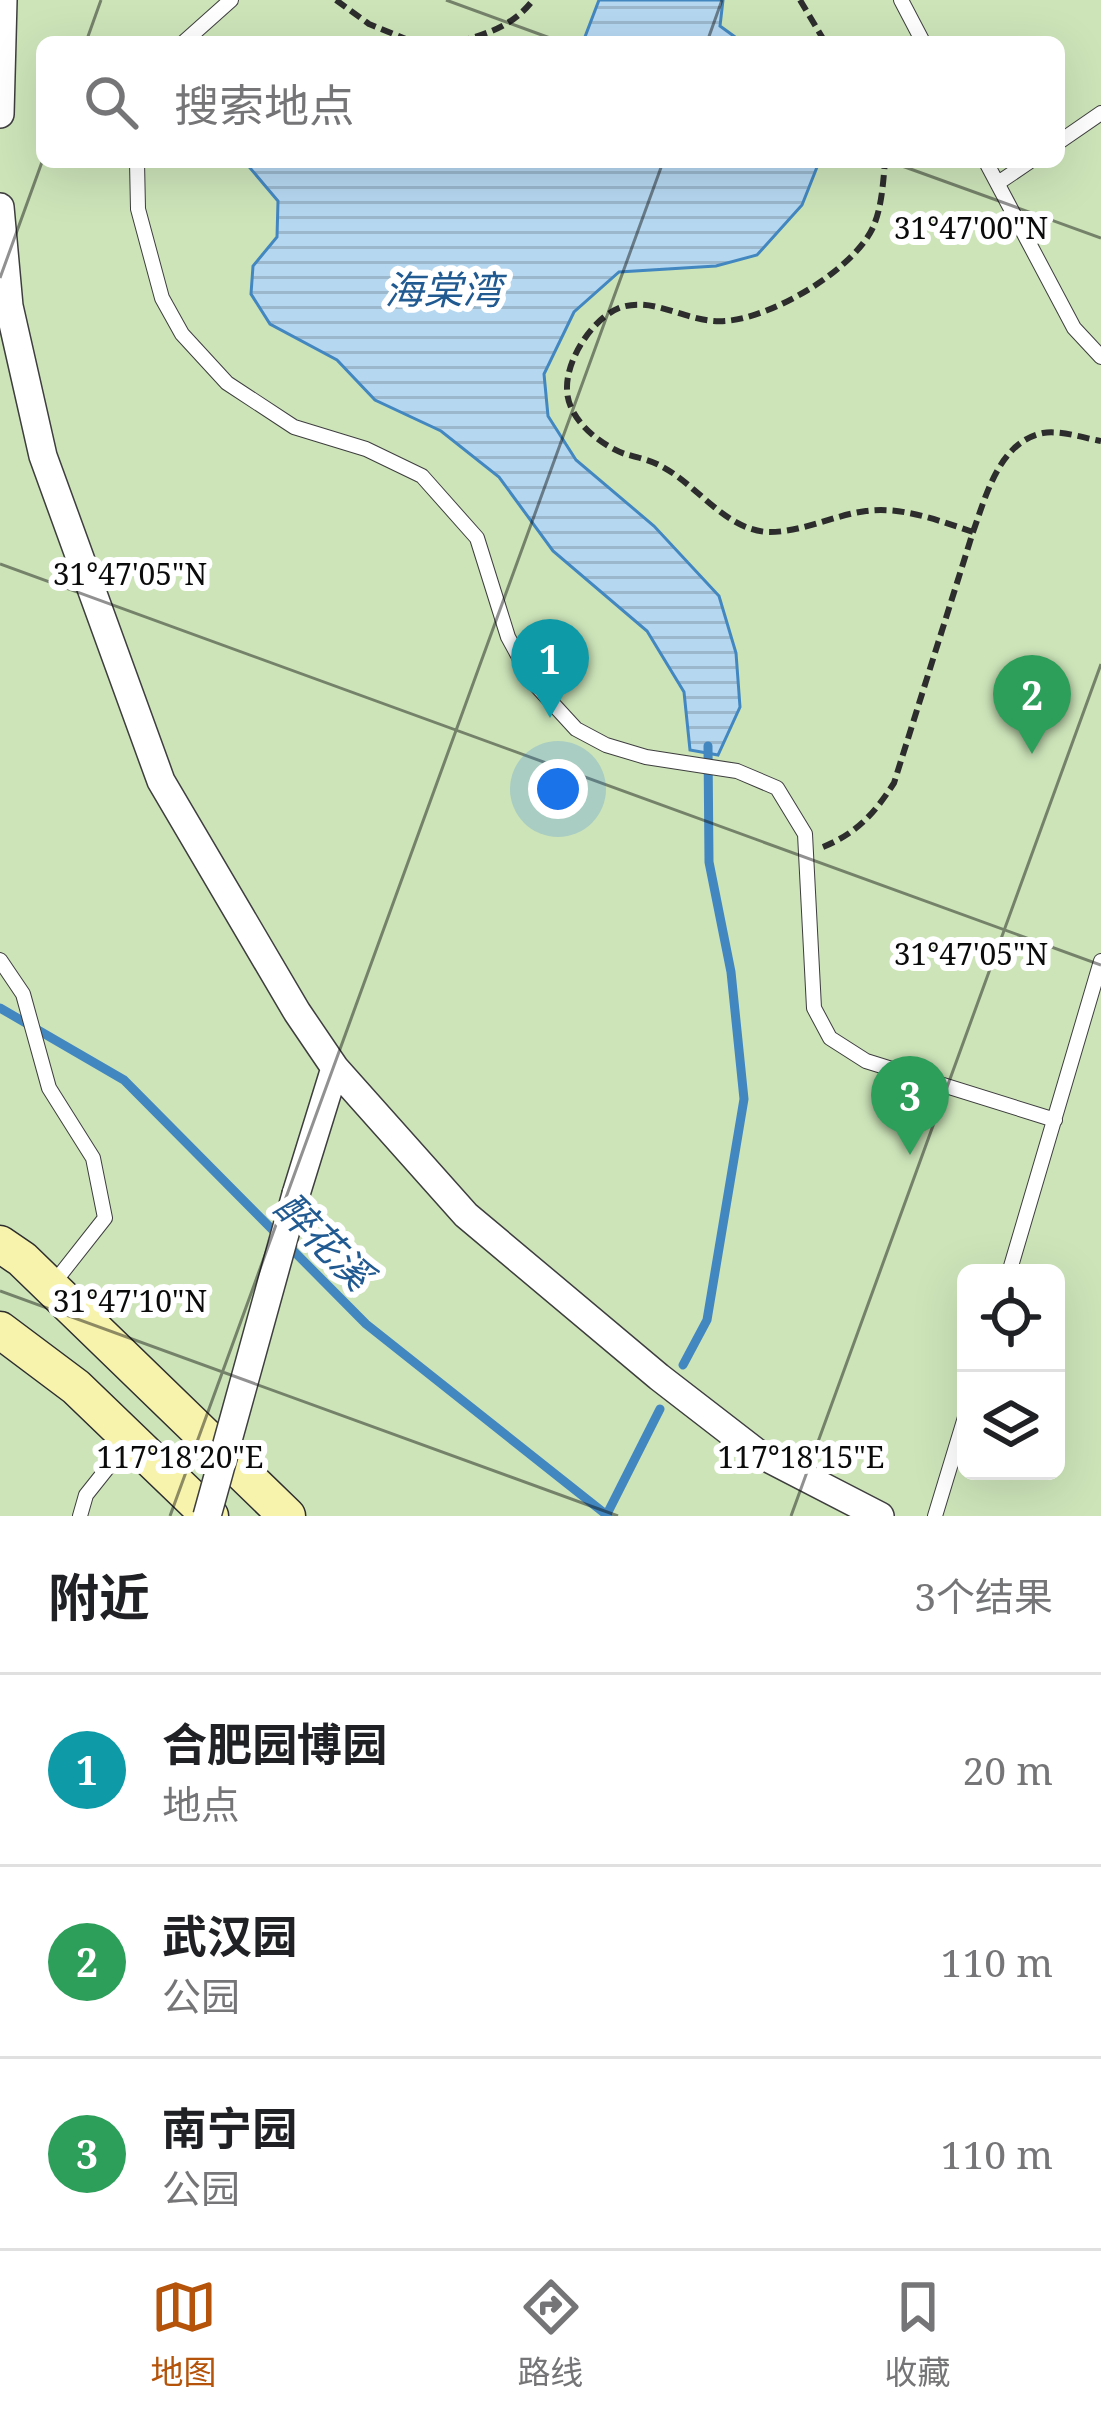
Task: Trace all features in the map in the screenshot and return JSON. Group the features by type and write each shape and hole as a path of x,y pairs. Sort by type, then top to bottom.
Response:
{"main road":[{"path":"11,1251 287,1516"},
{"path":"0,1330 76,1387 208,1516"}],"street":[{"path":"0,114 4,0"},
{"path":"0,208 9,306 43,456 161,781 297,1012 335,1068 466,1215 659,1378 756,1452 880,1516"},
{"path":"208,1516 335,1068"}],"lane":[{"path":"191,36 231,0"},
{"path":"901,0 920,36"},
{"path":"1065,138 1101,113"},
{"path":"137,168 137,209 161,298 182,334 227,383 295,427 366,449 422,476 477,538 508,637 532,681 576,729 606,745 646,757 737,771 777,788 805,834 814,1008 830,1039 866,1060 1055,1120"},
{"path":"989,168 1074,328 1101,357"},
{"path":"998,183 1020,168"},
{"path":"0,960 26,1004 49,1088 93,1158 105,1218 50,1287"},
{"path":"1012,1264 1101,961"},
{"path":"80,1516 86,1495 130,1440"},
{"path":"935,1516 957,1444"}],"path":[{"path":"336,0 369,24 398,36"},
{"path":"480,36 518,19 532,0"},
{"path":"800,0 821,36"},
{"path":"884,168 873,228 842,267 780,305 726,322 678,316 641,302 614,310 591,330 575,357 566,391 580,422 604,447 661,466 733,520 766,532 868,510 925,516 973,532"},
{"path":"806,854 850,836 873,816 894,783 993,478 1022,441 1047,432 1101,441"}],"green space":[{"path":"0,0 1101,0 1101,1516 0,1516"}],"water":[{"path":"599,0 723,0 720,26 734,36 585,36"},
{"name":"海棠湾","path":"250,168 817,168 802,205 757,255 716,266 619,272 574,312 544,374 548,416 576,460 654,526 719,596 736,653 740,707 718,755 690,750 684,692 647,631 553,551 499,477 441,431 375,400 337,360 270,324 251,294 253,266 277,237 278,201"}],"waterway":[{"path":"683,1365 707,1320 744,1099 731,972 709,862 708,746"},
{"name":"醉花溪","path":"0,1008 124,1080 366,1324 608,1516"},
{"path":"607,1514 660,1409"}],"place":[{"name":"合肥园博园","path":"550,718"},
{"name":"武汉园","path":"1032,754"},
{"name":"南宁园","path":"910,1155"}]}
